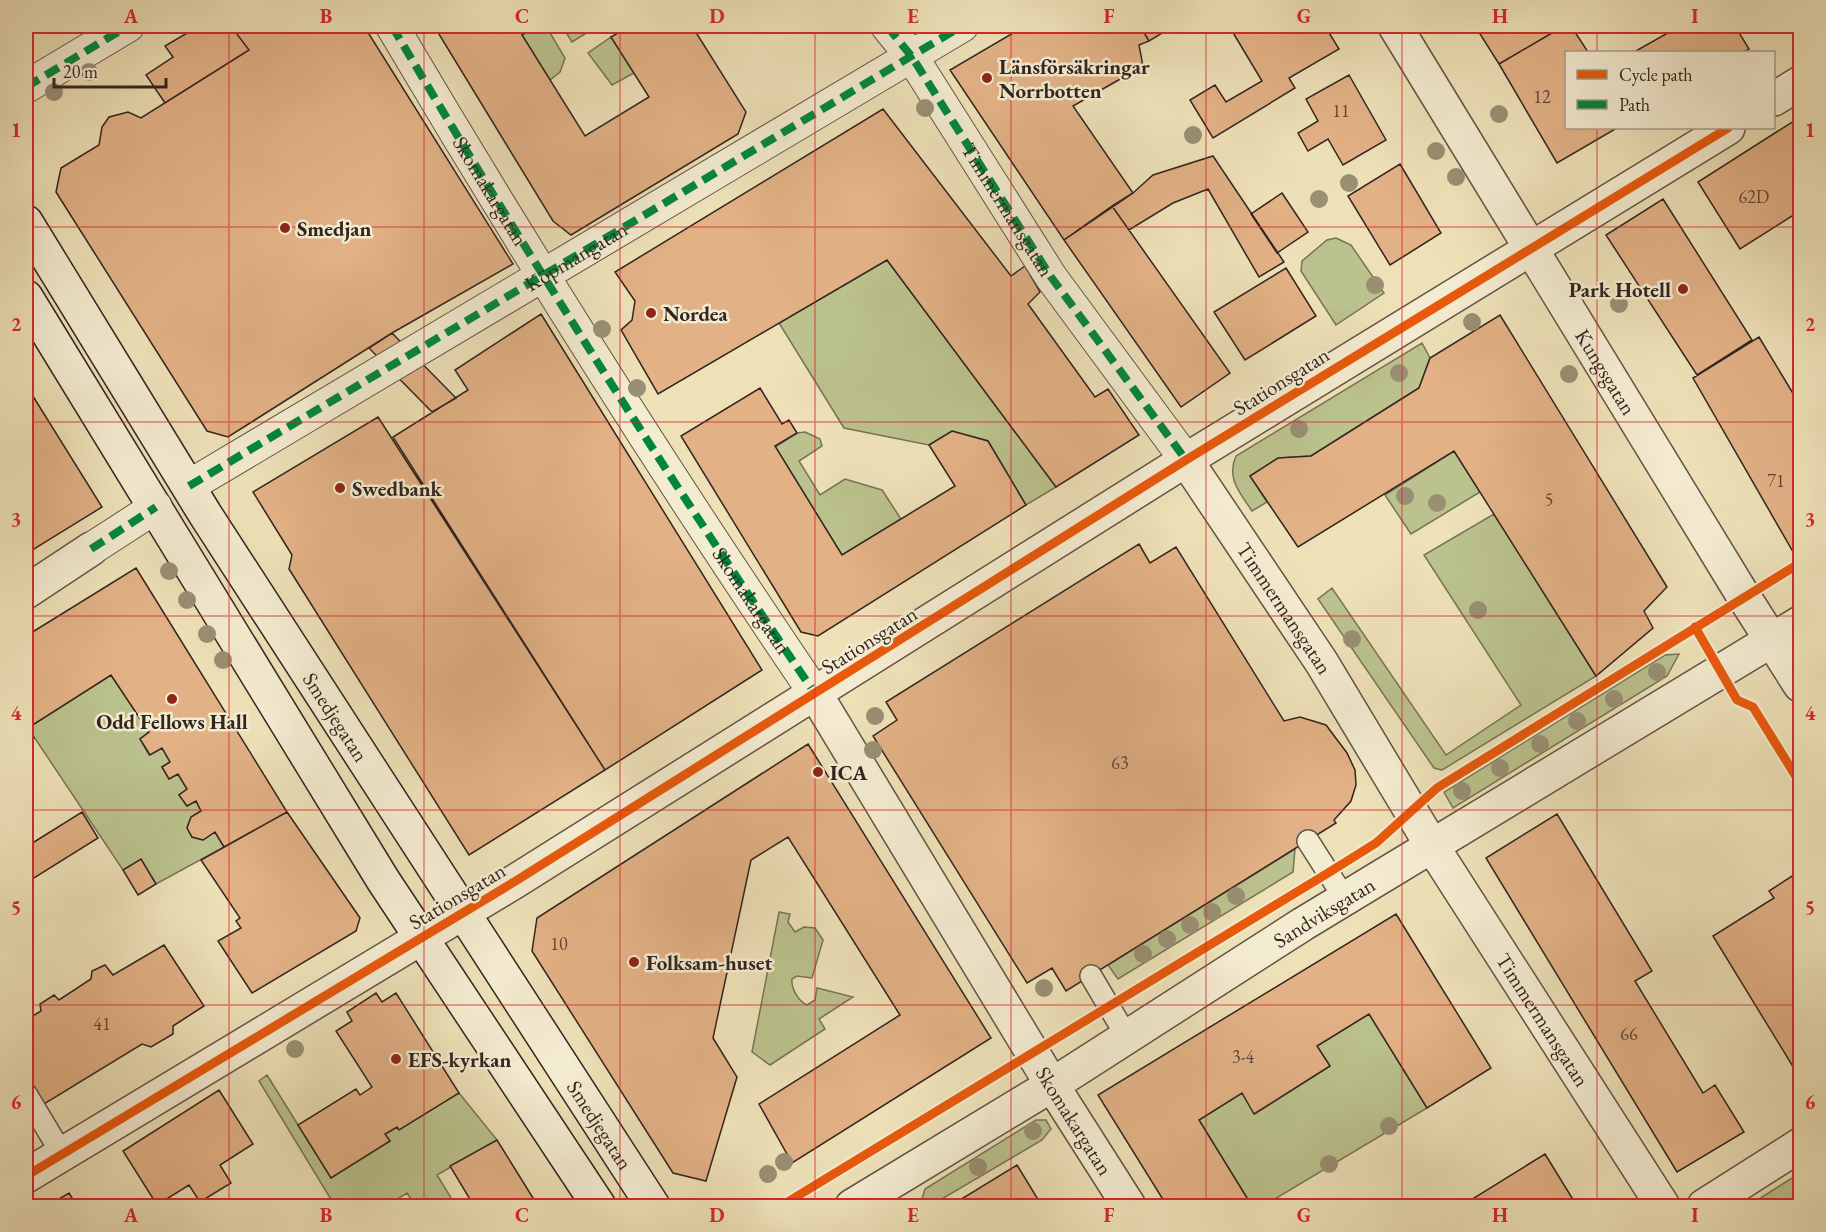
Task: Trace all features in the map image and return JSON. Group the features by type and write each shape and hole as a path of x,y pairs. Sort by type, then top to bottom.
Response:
{"street":[{"path":"26,87 128,26"},
{"name":"Skomakargatan","path":"392,26 502,212 545,276 713,543 816,695 1052,1085 1130,1206"},
{"name":"Timmermansgatan","path":"887,26 912,57 1051,277 1186,460 1322,663 1432,846 1662,1206"},
{"name":"Köpmangatan","path":"189,486 962,26"},
{"name":"Kungsgatan","path":"1395,26 1800,685"},
{"path":"1775,98 1800,83"},
{"name":"Stationsgatan","path":"26,1176 463,914 816,695 1186,460 1726,129"},
{"name":"Smedjegatan","path":"26,222 189,486 463,914 654,1206"},
{"name":"Smedjegatan","path":"31,317 156,507 421,938 598,1206"},
{"path":"26,592 156,507"},
{"name":"Sandviksgatan","path":"852,1206 1052,1085 1345,899 1800,623"},
{"path":"1704,1206 1800,1145"}],"lane":[{"path":"1308,841 1345,899"},
{"path":"1091,976 1127,1037"},
{"path":"26,1094 62,1154"}],"green space":[{"path":"537,26 546,26 565,58 560,72 550,80 522,35"},
{"path":"562,26 598,26 572,42"},
{"path":"611,37 634,73 612,85 588,53"},
{"path":"1336,238 1351,245 1384,293 1336,325 1301,271 1302,261 1327,240"},
{"path":"887,260 1056,487 1026,505 988,441 952,431 929,445 844,428 779,323"},
{"path":"1422,343 1430,358 1419,388 1311,456 1278,458 1250,476 1267,502 1252,511 1236,485 1233,464 1236,456"},
{"path":"805,432 820,439 822,446 799,461 820,495 845,479 882,490 901,519 842,555 775,447 797,433"},
{"path":"1454,451 1480,492 1411,534 1385,495"},
{"path":"1494,514 1596,676 1442,770 1434,768 1318,599 1332,588 1446,755 1521,705 1424,555"},
{"path":"1679,654 1667,676 1453,808 1444,792 1665,655"},
{"path":"111,675 149,732 140,739 149,755 162,748 170,762 162,767 169,779 178,774 187,789 179,795 187,806 196,801 201,811 191,817 187,828 192,837 203,840 215,832 224,847 156,884 141,860 123,870 28,728"},
{"path":"1295,849 1293,872 1118,979 1108,965"},
{"path":"779,912 790,914 788,922 795,932 804,927 815,928 823,940 812,978 797,976 792,979 794,990 801,1001 807,1005 815,1000 817,988 853,997 819,1019 825,1029 770,1065 752,1052"},
{"path":"1369,1014 1427,1108 1263,1206 1252,1206 1199,1120 1242,1093 1255,1114 1330,1066 1317,1046"},
{"path":"267,1075 331,1178 390,1141 385,1134 459,1093 497,1140 437,1175 456,1206 416,1206 407,1193 386,1206 335,1206 259,1081"},
{"path":"1036,1120 1046,1120 1051,1129 1042,1140 930,1206 920,1206 925,1189"},
{"path":"1800,1173 1800,1206 1748,1206"}],"building":[{"path":"199,26 231,26 249,50 165,103 146,75 173,57 165,46"},
{"name":"Smedjan","path":"231,26 364,26 513,264 392,333 228,437 207,431 56,192 61,168 99,145 102,127 109,117 128,112 141,118 249,50"},
{"path":"434,26 537,26 522,35 585,136 649,97 611,37 630,26 692,26 746,112 738,134 571,235 553,221"},
{"path":"1025,26 1140,26 1149,41 1139,45 1143,66 1073,106 1133,193 1064,240 950,70"},
{"path":"1140,26 1174,26 1149,41"},
{"path":"1229,26 1325,26 1339,49 1289,78 1295,88 1213,138 1190,100 1215,85 1226,102 1262,81"},
{"path":"1475,26 1564,26 1499,64"},
{"path":"1564,26 1571,26 1587,51 1565,51 1565,129 1615,129 1557,163 1499,64"},
{"path":"1680,26 1735,26 1749,49 1746,51 1636,51"},
{"path":"1349,75 1386,140 1343,165 1328,139 1308,151 1298,133 1318,121 1306,99"},
{"path":"883,109 1011,276 1025,266 1040,292 1028,304 1095,397 1108,389 1139,435 1056,487 887,260 658,394 621,330 632,320 635,301 615,272"},
{"path":"1800,117 1800,211 1740,249 1698,182"},
{"path":"1213,156 1284,262 1259,277 1208,189 1173,203 1129,230 1112,206 1133,193 1153,175"},
{"path":"1400,164 1441,233 1390,265 1348,196"},
{"path":"1282,193 1308,232 1277,253 1251,214"},
{"path":"1663,199 1752,340 1697,375 1606,235"},
{"path":"1112,206 1230,373 1181,407 1064,240"},
{"path":"1286,268 1316,316 1245,360 1214,312"},
{"path":"541,314 762,670 605,770 393,437 468,390 455,370"},
{"path":"1500,315 1667,587 1644,611 1653,628 1596,676 1454,451 1298,547 1250,476 1278,458 1311,456 1419,388 1430,358"},
{"path":"392,333 456,398 432,412 369,348"},
{"path":"1759,337 1800,405 1800,554 1796,557 1693,378"},
{"path":"26,385 102,507 26,554"},
{"path":"760,388 782,424 789,420 797,433 775,446 842,555 955,486 929,445 952,431 988,441 1026,505 818,636 801,632 681,436"},
{"path":"378,417 605,770 469,855 289,569 292,555 253,492"},
{"path":"1139,544 1150,563 1176,547 1284,721 1300,717 1326,725 1347,753 1355,770 1356,785 1351,801 1334,820 1336,823 1066,991 1052,968 1027,983 873,736 897,720 886,702"},
{"name":"Odd Fellows Hall","path":"136,568 287,812 224,847 215,832 203,840 192,837 187,828 191,817 201,811 196,801 187,806 179,795 187,789 178,774 169,779 162,767 170,762 162,748 150,755 140,739 149,732 111,675 28,728 26,724 26,636"},
{"path":"26,724 34,738 26,744"},
{"name":"Folksam-huset","path":"808,744 991,1038 792,1163 759,1104 900,1015 788,837 751,860 713,1038 737,1077 706,1181 673,1173 532,951 537,918"},
{"path":"82,812 98,838 26,883 26,847"},
{"path":"287,812 360,918 356,931 252,993 218,941 241,928 236,921 240,918 201,860"},
{"path":"1557,814 1652,971 1635,981 1703,1093 1715,1085 1744,1132 1677,1172 1486,858"},
{"path":"141,859 156,884 138,895 123,870"},
{"path":"1800,871 1800,1078 1713,936 1774,898 1769,891"},
{"path":"1396,914 1491,1068 1427,1108 1369,1014 1317,1046 1330,1066 1254,1114 1242,1093 1199,1120 1252,1206 1167,1206 1098,1095"},
{"path":"164,945 204,1006 173,1026 173,1034 151,1047 142,1044 44,1104 26,1074 26,1020 41,1011 40,1004 54,995 59,1000 91,979 92,971 105,965 113,975"},
{"name":"EFS-kyrkan","path":"376,993 382,1002 396,993 459,1093 399,1130 397,1127 385,1134 390,1141 331,1178 298,1125 356,1089 360,1095 372,1087 336,1031 352,1021 347,1012"},
{"path":"219,1090 253,1144 220,1165 231,1183 200,1202 189,1185 157,1205 123,1151"},
{"path":"497,1140 538,1206 474,1206 450,1166"},
{"path":"1545,1154 1577,1206 1461,1206"},
{"path":"1017,1165 1042,1206 950,1206"},
{"path":"69,1193 77,1206 47,1206"}],"marked path":[{"path":"26,87 128,26"},
{"path":"392,26 598,364 816,695"},
{"path":"887,26 912,57 1051,277 1186,460"},
{"path":"189,486 962,26"},
{"path":"91,549 156,507"}],"cycle path":[{"path":"26,1176 514,882 1186,460 1726,129"},
{"path":"781,1206 1376,843 1437,788 1800,563"},
{"path":"1695,627 1737,700 1753,707 1800,783"}],"place":[{"name":"Länsförsäkringar Norrbotten","path":"987,78"},
{"name":"Smedjan","path":"285,228"},
{"name":"Park Hotell","path":"1683,289"},
{"name":"Nordea","path":"651,313"},
{"name":"Swedbank","path":"340,488"},
{"name":"Odd Fellows Hall","path":"172,699"},
{"name":"ICA","path":"818,772"},
{"name":"Folksam-huset","path":"634,962"},
{"name":"EFS-kyrkan","path":"396,1059"}]}
